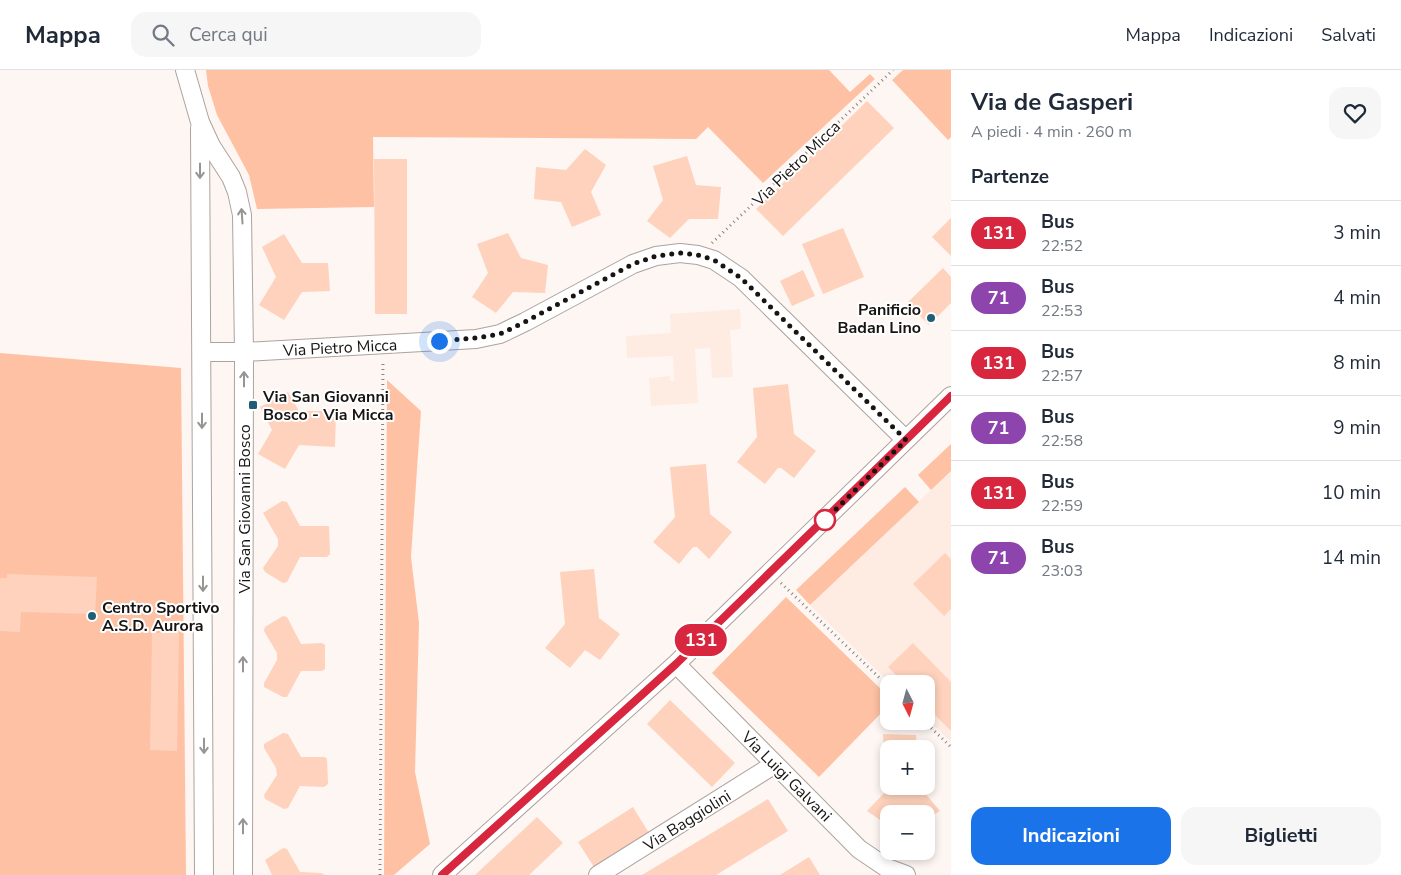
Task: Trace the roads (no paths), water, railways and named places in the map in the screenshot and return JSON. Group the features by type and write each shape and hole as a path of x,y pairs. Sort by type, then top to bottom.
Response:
{"street":[{"name":"Via San Giovanni Bosco","path":"188,73 200,122 211,146 231,176 241,207 244,352 243,875"},
{"name":"Via San Giovanni Bosco","path":"200,122 204,875"},
{"name":"Via Pietro Micca","path":"202,352 244,352 383,345 476,338 500,334 633,264 656,256 680,253 698,255 714,260 741,278 906,440"},
{"path":"442,875 676,664 951,396"},
{"name":"Via Luigi Galvani","path":"676,664 859,849 887,868 906,875"},
{"name":"Via Baggiolini","path":"598,875 775,764"}],"place":[{"name":"Panificio Badan Lino","path":"931,318"},
{"name":"Via San Giovanni Bosco - Via Micca","path":"253,405"},
{"name":"Centro Sportivo A.S.D. Aurora","path":"92,616"}]}
